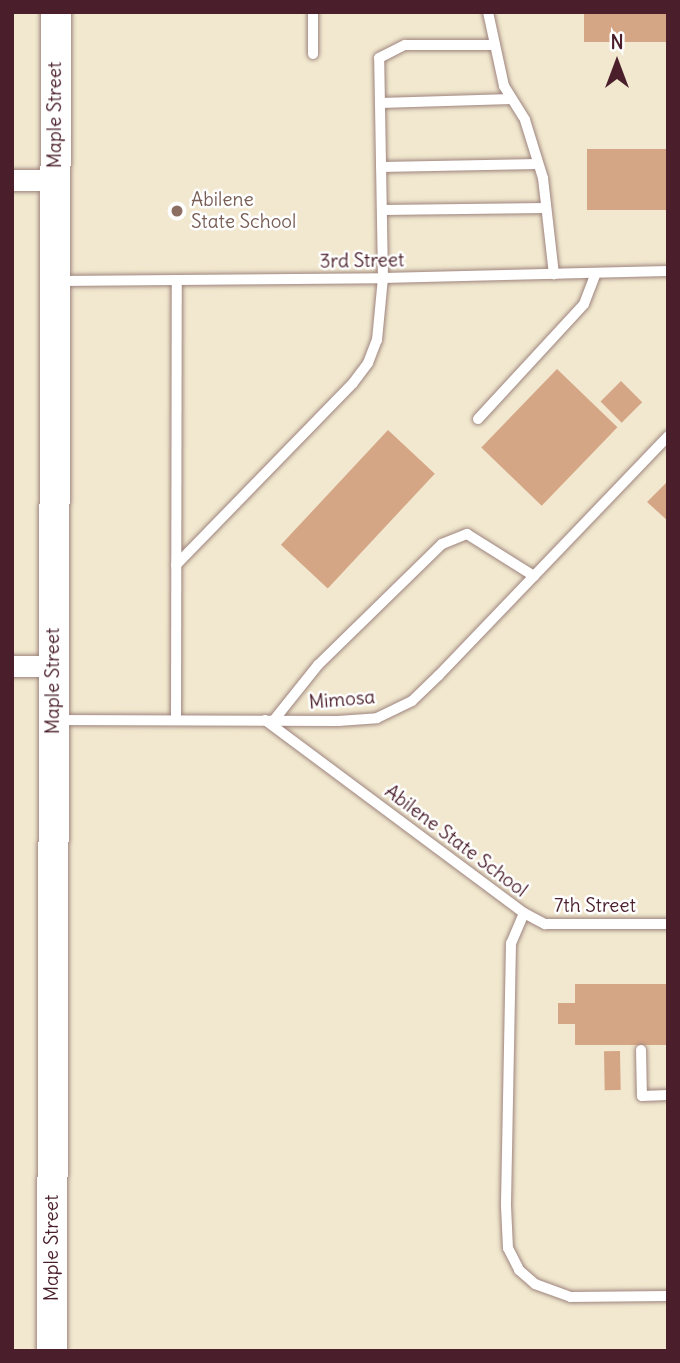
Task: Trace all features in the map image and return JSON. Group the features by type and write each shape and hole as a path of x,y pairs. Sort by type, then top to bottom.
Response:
{"main road":[{"name":"Maple Street","path":"52,1351 56,12"}],"street":[{"path":"12,180 55,180"},
{"path":"12,666 53,666"}],"lane":[{"path":"313,12 313,54"},
{"path":"488,12 504,86 525,120 538,164 554,274"},
{"path":"176,565 353,383 368,363 377,340 383,278 379,58 405,45 495,45"},
{"path":"380,103 512,99"},
{"path":"381,167 538,164"},
{"path":"382,211 546,208"},
{"name":"3rd Street","path":"56,281 383,278 668,271"},
{"path":"478,419 584,304 596,273"},
{"path":"176,719 177,281"},
{"name":"Mimosa","path":"53,720 377,718 412,701 668,436"},
{"path":"269,720 318,666 442,544 467,534 534,576"},
{"name":"Abilene State School","path":"269,720 524,913 511,943 506,1206 508,1248 519,1270 535,1284 570,1297 668,1296"},
{"name":"7th Street","path":"524,913 545,924 668,924"},
{"path":"641,1050 642,1096 668,1095"}],"building":[{"path":"584,12 668,12 668,42 584,42"},
{"path":"587,149 668,149 668,210 587,210"},
{"path":"557,369 617,427 542,506 481,447"},
{"path":"621,381 642,402 622,423 600,402"},
{"path":"388,430 435,474 328,588 281,545"},
{"path":"668,481 668,521 647,502"},
{"path":"575,984 668,984 668,1045 575,1045 575,1024 558,1024 558,1003 575,1003"},
{"path":"604,1051 620,1051 621,1090 605,1090"}],"place":[{"name":"Abilene State School","path":"177,211"}]}
